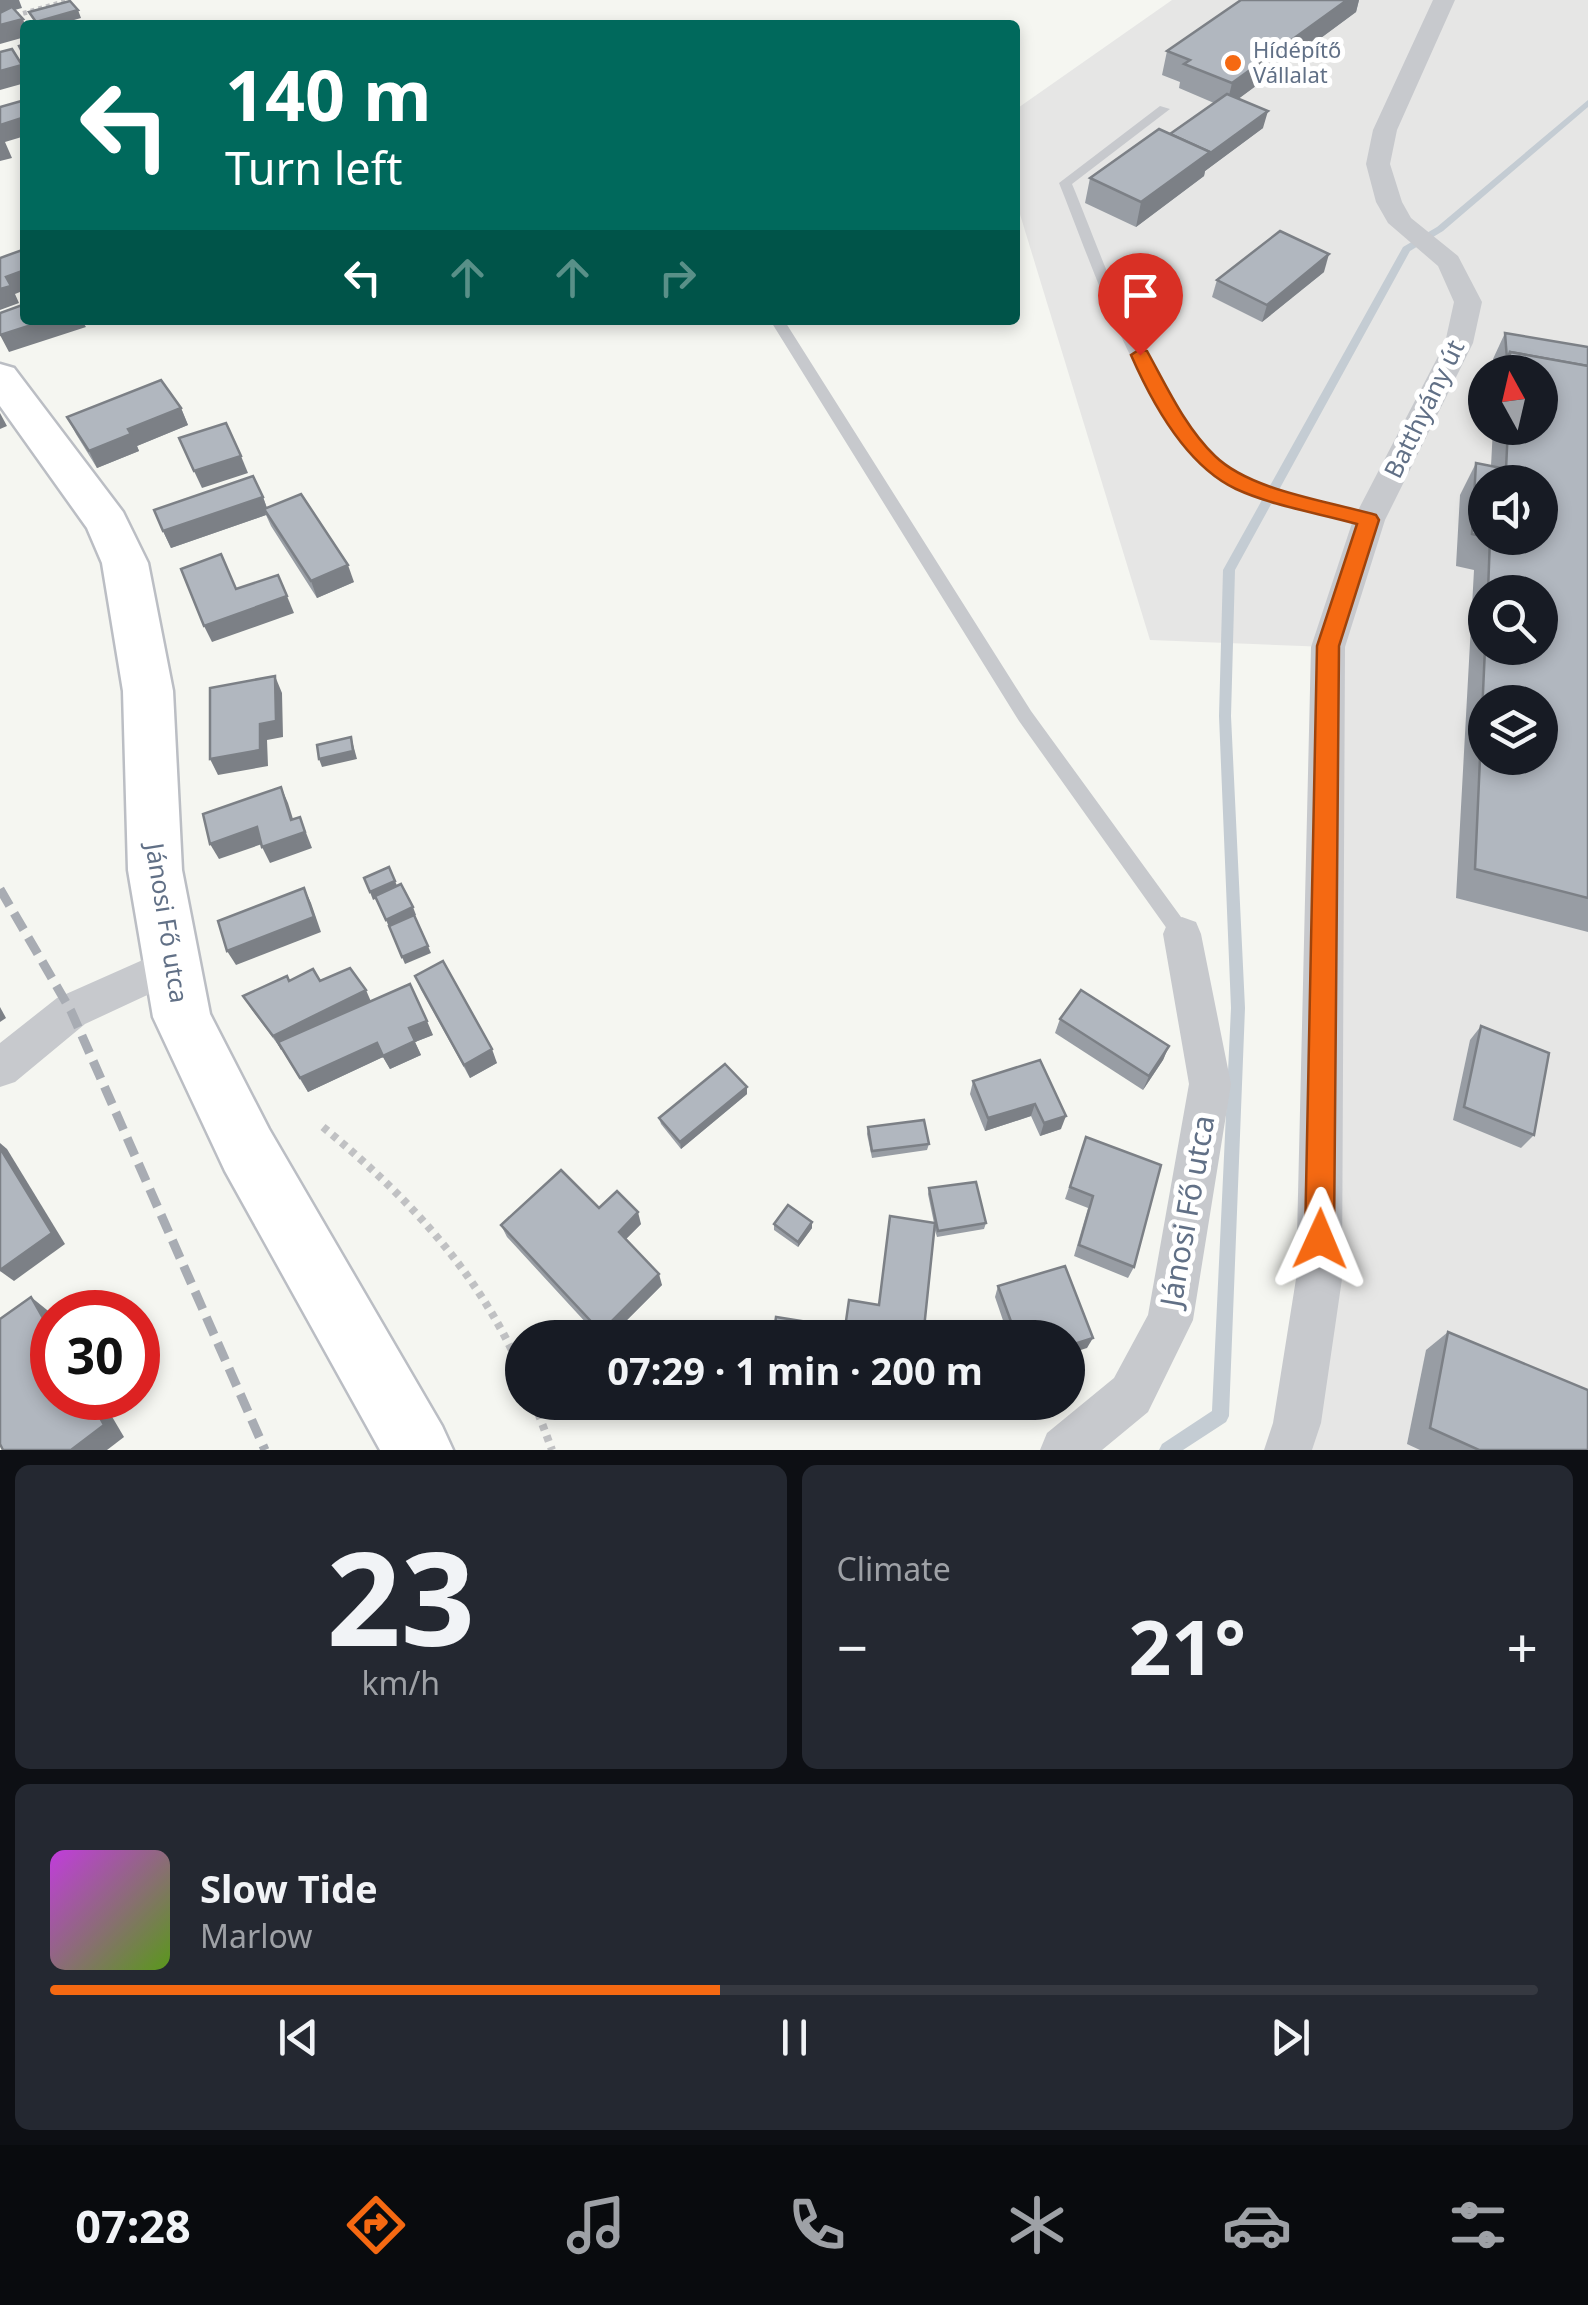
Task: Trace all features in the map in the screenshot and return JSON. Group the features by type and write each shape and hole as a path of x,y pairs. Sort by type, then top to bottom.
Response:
{"main road":[{"name":"Jánosi Fő utca","path":"0,377 108,524 126,563 148,690 155,870 182,1017 246,1150 418,1450"}],"street":[{"name":"Batthyány út","path":"1288,1450 1297,1422 1319,1278 1328,646 1369,520 1459,342 1468,302 1450,262 1401,223 1378,164 1385,130 1444,0"},
{"name":"Jánosi Fő utca","path":"1064,1450 1130,1395 1170,1320 1210,1084 1182,934"},
{"path":"0,1068 70,1010 172,965"}],"lane":[{"path":"1164,109 1064,183 1156,390 1209,461 1243,484 1369,520"},
{"path":"780,325 1025,716 1182,934"}],"path":[{"path":"0,20 70,0"},
{"path":"323,1127 354,1152 447,1247 505,1332"},
{"path":"541,1420 552,1450"}],"shaded area":[{"path":"1172,0 1588,0 1588,1450 1288,1450 1327,647 1150,640 1020,214 1020,106"}],"building":[{"path":"1241,0 1347,0 1232,83 1184,64 1190,60 1167,51"},
{"path":"70,1 78,10 43,20 35,20 29,12"},
{"path":"12,7 23,19 0,25 0,13"},
{"path":"12,49 20,66 0,71 0,52"},
{"path":"1227,94 1268,111 1209,154 1170,134"},
{"path":"20,101 20,119 0,125 0,107"},
{"path":"1159,129 1210,152 1141,202 1090,178"},
{"path":"1280,231 1329,254 1267,305 1217,280"},
{"path":"20,251 20,272 6,277 11,286 0,289 0,258"},
{"path":"20,306 20,325 31,325 0,335 0,313"},
{"path":"1505,333 1588,347 1588,366 1558,361 1558,355 1507,355"},
{"path":"1558,361 1588,366 1588,898 1475,869 1479,775 1558,775 1558,685 1483,685 1484,665 1558,665 1558,575 1489,575 1489,555 1558,555 1558,465 1506,465 1507,445 1558,445"},
{"path":"161,380 181,408 128,429 131,434 89,451 67,417"},
{"path":"226,423 241,456 194,471 179,438"},
{"path":"253,476 263,497 163,531 154,510"},
{"path":"301,494 348,565 311,581 264,509"},
{"path":"221,554 236,589 278,575 287,596 204,626 181,569"},
{"path":"275,676 276,721 260,724 260,750 210,759 210,688"},
{"path":"351,737 353,751 319,759 317,745"},
{"path":"281,787 291,820 300,817 305,832 262,847 257,827 210,844 203,814"},
{"path":"389,867 395,881 370,892 364,878"},
{"path":"401,884 413,907 386,920 375,896"},
{"path":"304,888 314,917 227,951 218,921"},
{"path":"414,915 428,946 402,957 389,926"},
{"path":"443,961 492,1049 464,1065 415,976"},
{"path":"350,968 366,990 273,1036 243,996 313,969 320,981"},
{"path":"410,984 427,1021 409,1028 415,1041 383,1056 377,1043 300,1078 278,1042"},
{"path":"1081,990 1169,1046 1149,1076 1060,1019"},
{"path":"1481,1026 1549,1053 1534,1135 1464,1107"},
{"path":"1040,1060 1066,1116 1044,1123 1035,1104 988,1118 973,1081"},
{"path":"725,1064 747,1087 680,1142 659,1118"},
{"path":"924,1120 929,1144 872,1151 868,1127"},
{"path":"1086,1137 1161,1165 1134,1267 1079,1245 1093,1196 1070,1187"},
{"path":"0,1148 52,1233 0,1270"},
{"path":"561,1170 599,1208 617,1191 638,1212 619,1232 659,1274 613,1320 590,1320 501,1225"},
{"path":"976,1182 986,1223 938,1231 929,1188"},
{"path":"788,1205 812,1222 798,1242 774,1224"},
{"path":"890,1216 935,1223 925,1320 846,1320 849,1300 879,1305"},
{"path":"1065,1266 1093,1338 1085,1341 1085,1320 1010,1320 998,1286"},
{"path":"30,1298 30,1420 101,1420 104,1425 71,1450 3,1450 0,1319"},
{"path":"1448,1332 1588,1390 1588,1450 1479,1450 1430,1428"}],"waterway":[{"path":"1168,1450 1220,1416 1238,1008 1225,716 1229,570 1406,249 1440,229 1588,103"}],"railway":[{"path":"0,889 71,1011 265,1450"}],"place":[{"name":"Hídépítő Vállalat","path":"1233,63"}],"route":[{"path":"1140,355 1156,390 1209,461 1243,484 1369,520 1328,646 1320,1239"}]}
